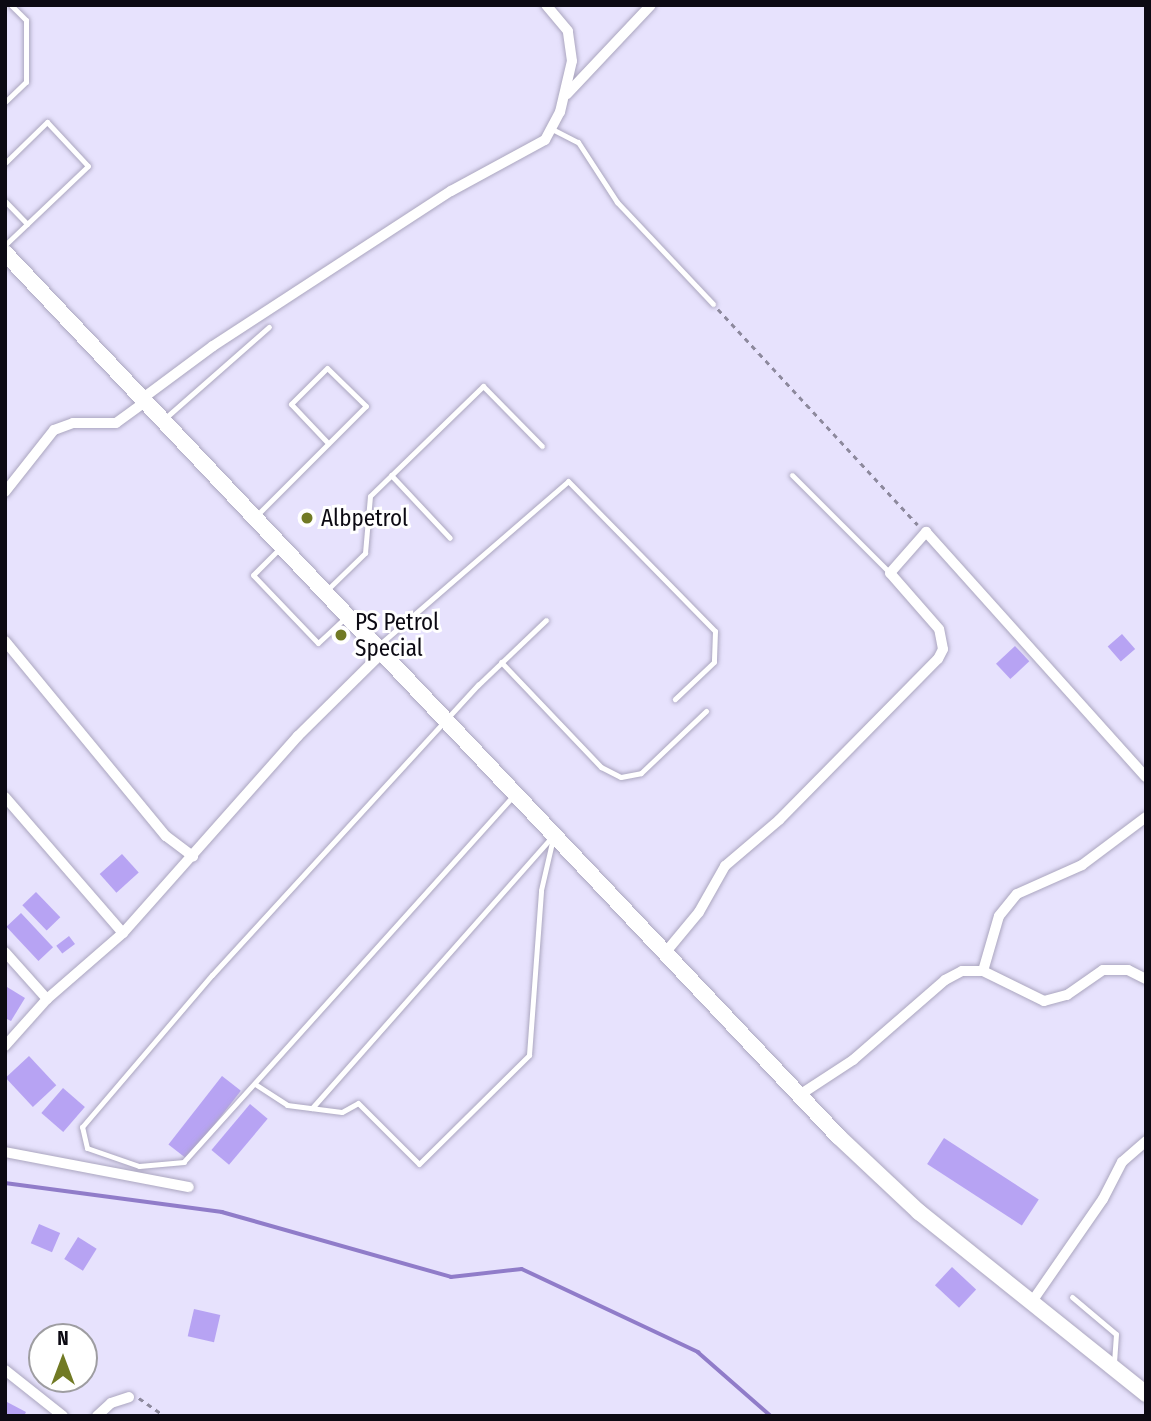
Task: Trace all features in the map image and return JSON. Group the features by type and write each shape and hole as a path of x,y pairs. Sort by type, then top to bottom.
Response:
{"main road":[{"path":"5,253 381,649 798,1096 911,1204 1146,1394"}],"street":[{"path":"5,492 54,430 66,424 116,424 213,345 451,191 533,149 552,129 566,94 572,44 568,31 546,5"},
{"path":"566,94 651,5"},
{"path":"665,953 699,912 725,866 770,828 938,659 943,649 939,629 890,573 926,532 1146,777"},
{"path":"5,641 166,836 193,856"},
{"path":"5,1046 47,999 122,933 298,736 381,649"},
{"path":"5,797 122,933"},
{"path":"983,971 1007,903 1082,865 1146,817"},
{"path":"5,952 47,999"},
{"path":"798,1096 853,1060 945,980 962,971 983,971 1044,1001 1067,995 1103,970 1128,970 1146,979"},
{"path":"1031,1303 1103,1199 1122,1161 1146,1140"},
{"path":"5,1152 189,1187"},
{"path":"5,1370 63,1416"},
{"path":"97,1416 129,1397"}],"lane":[{"path":"5,102 26,82 26,20 11,5"},
{"path":"5,163 47,122 88,166 5,245"},
{"path":"552,129 578,142 617,202 713,304"},
{"path":"5,201 27,224"},
{"path":"163,420 269,327"},
{"path":"255,517 366,406 327,368 291,404 328,443"},
{"path":"325,592 365,552 370,496 483,386 542,446"},
{"path":"391,475 450,538"},
{"path":"792,475 890,573"},
{"path":"381,649 568,481 715,631 714,662 675,699"},
{"path":"282,546 253,575 318,643 348,615"},
{"path":"515,793 255,1084 176,1167 114,1161 87,1148 82,1139 82,1127 212,975 446,719 546,620"},
{"path":"501,662 601,766 621,777 641,773 706,712"},
{"path":"255,1084 287,1105 342,1112 358,1103 419,1164 518,1070 534,1043 541,890 554,835"},
{"path":"312,1108 554,835"},
{"path":"1072,1297 1116,1334 1113,1368"}],"path":[{"path":"713,304 926,532"},
{"path":"129,1397 146,1401 165,1416"}],"building":[{"path":"1122,634 1135,649 1121,662 1108,646"},
{"path":"1015,646 1029,661 1010,679 996,664"},
{"path":"122,854 139,873 116,893 100,874"},
{"path":"36,892 60,917 47,930 22,905"},
{"path":"21,913 53,947 38,961 6,927"},
{"path":"69,936 75,944 62,954 56,946"},
{"path":"7,987 25,998 11,1021 5,1018"},
{"path":"29,1056 56,1085 33,1107 6,1078"},
{"path":"222,1076 241,1091 187,1159 168,1145"},
{"path":"63,1088 85,1107 63,1132 41,1113"},
{"path":"250,1104 268,1119 229,1165 211,1150"},
{"path":"944,1138 1039,1200 1022,1226 927,1164"},
{"path":"39,1224 60,1233 52,1252 31,1243"},
{"path":"78,1237 97,1249 83,1271 64,1259"},
{"path":"952,1267 976,1290 959,1308 935,1285"},
{"path":"194,1309 220,1315 214,1342 188,1336"},
{"path":"7,1402 26,1412 24,1416 5,1416"}],"waterway":[{"path":"5,1183 222,1212 451,1277 522,1269 698,1352 771,1416"}],"place":[{"name":"Albpetrol","path":"307,518"},
{"name":"PS Petrol Special","path":"341,635"}]}
